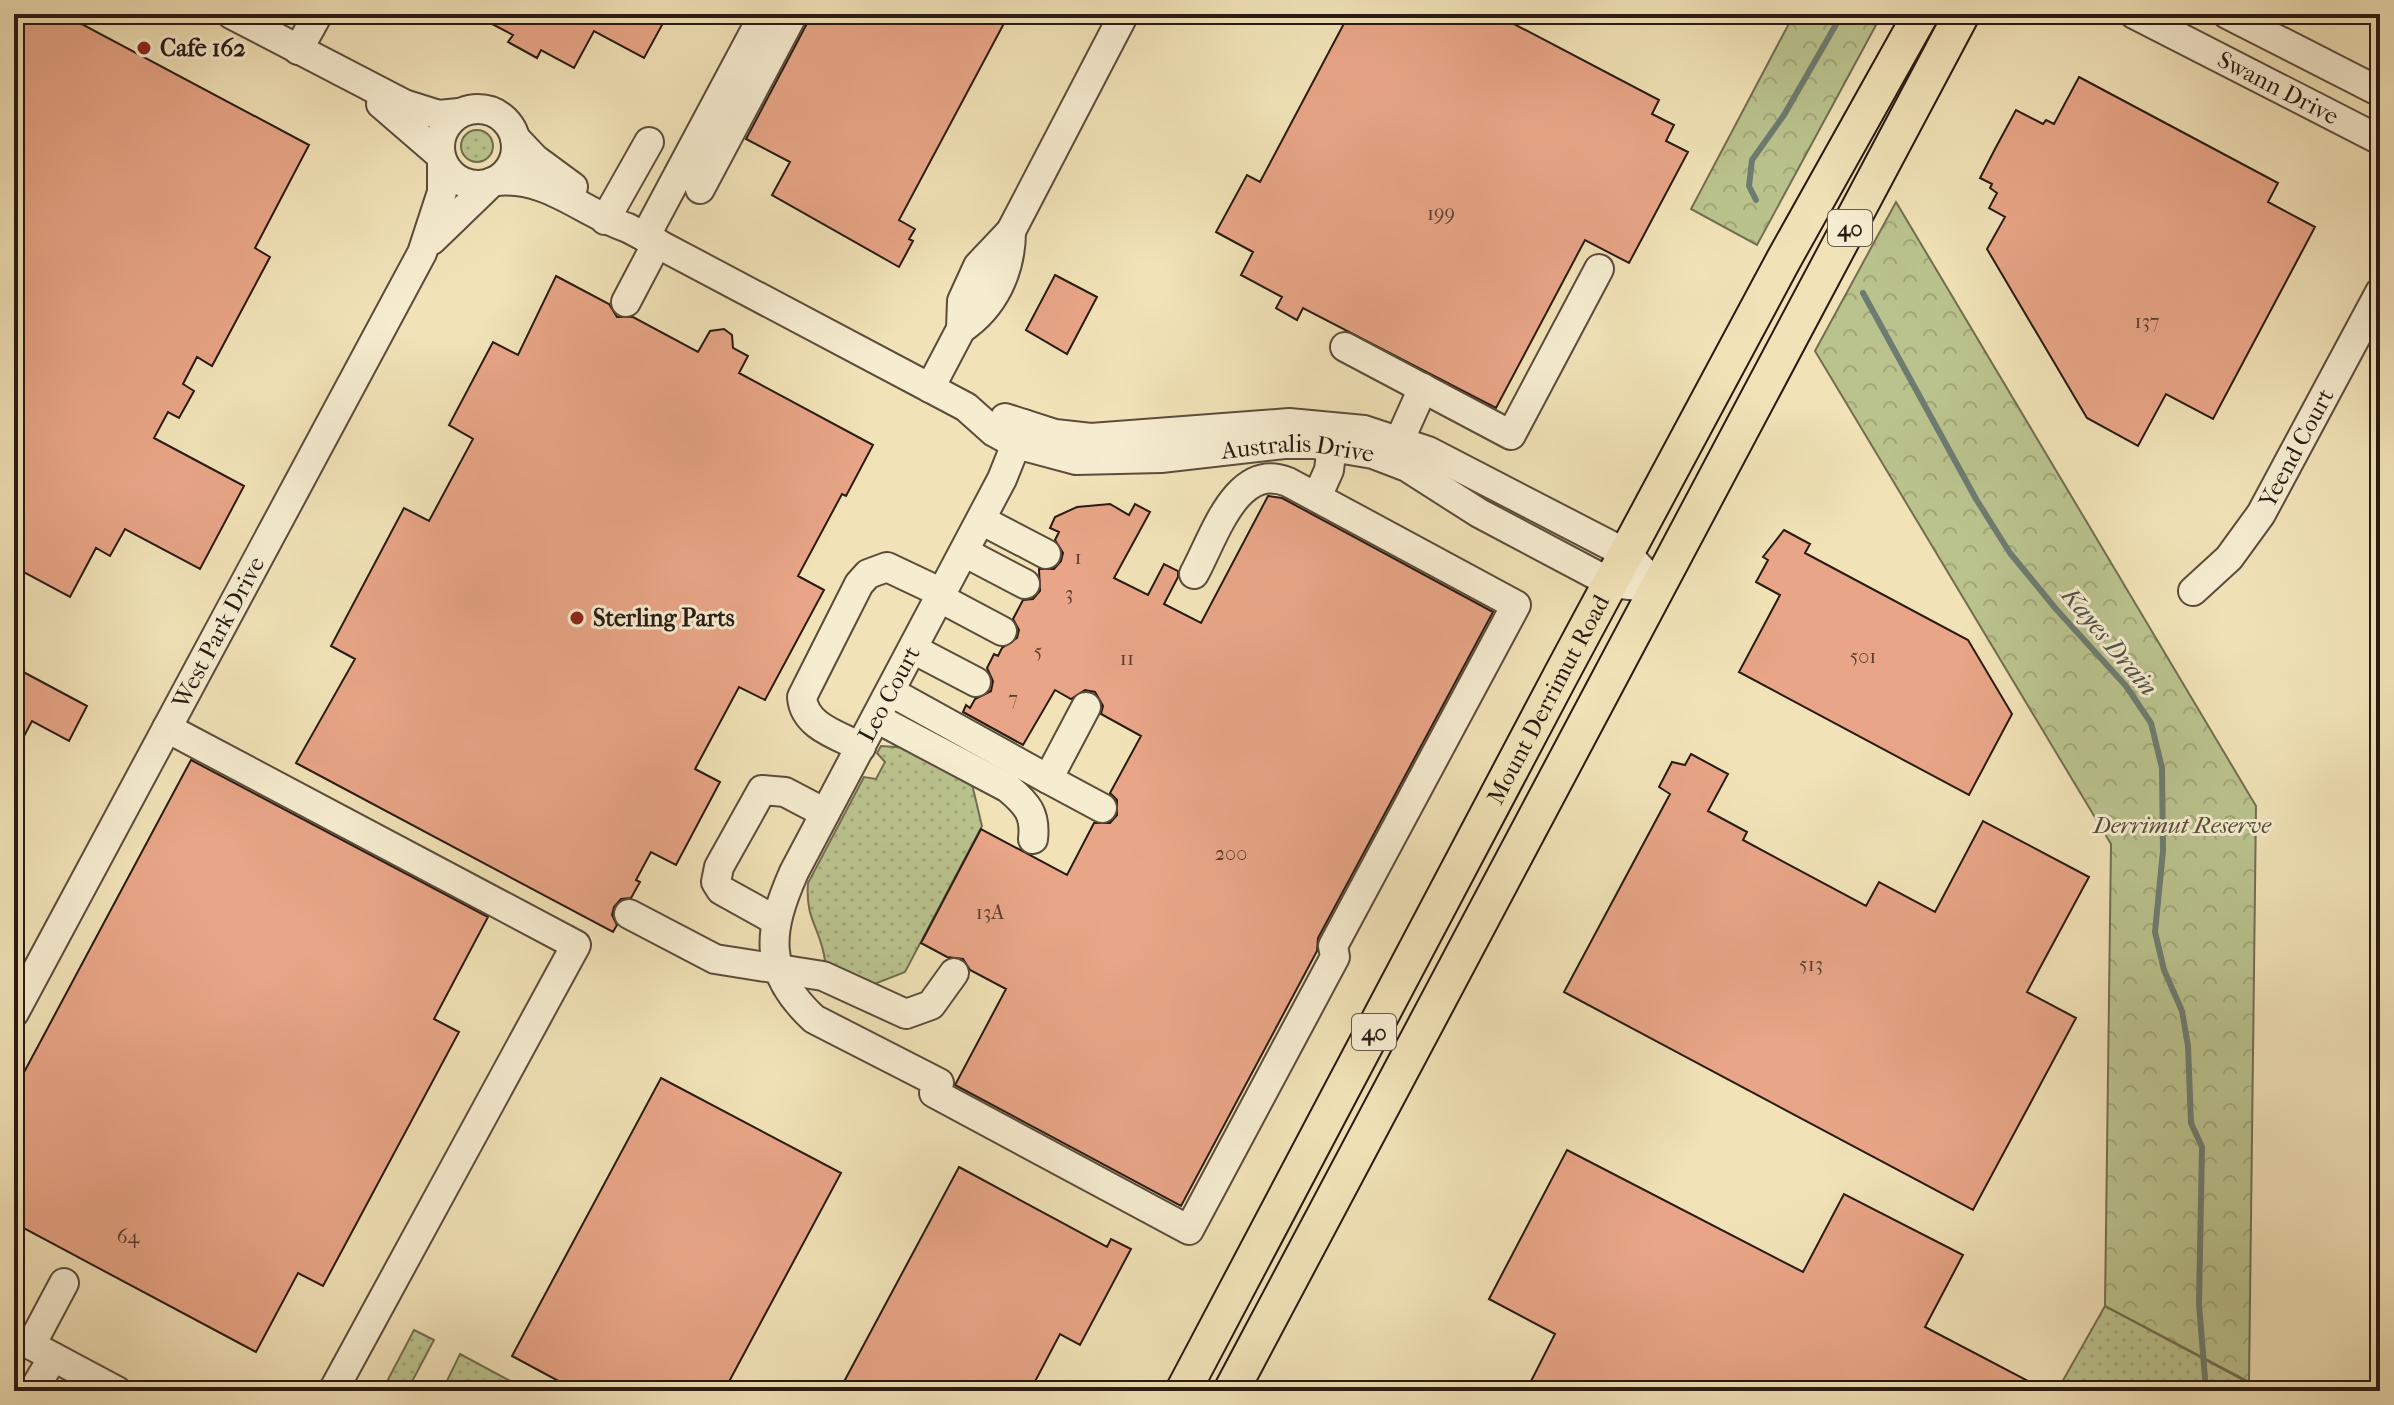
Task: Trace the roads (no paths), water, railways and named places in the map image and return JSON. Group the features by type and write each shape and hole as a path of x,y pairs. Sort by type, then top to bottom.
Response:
{"main road":[{"name":"Mount Derrimut Road","path":"1183,1391 1784,259 1921,14"},
{"name":"Mount Derrimut Road","path":"1231,1391 1962,14"}],"street":[{"path":"231,14 350,78 424,112 459,113 482,108 494,112 504,118 515,138 511,166 494,182 466,184 452,175 441,158 350,78"},
{"path":"298,50 318,14"},
{"path":"629,228 764,14"},
{"path":"700,189 793,14"},
{"path":"930,388 961,329 962,301 978,266 1011,231 1124,14"},
{"name":"Swann Drive","path":"2134,14 2380,140"},
{"name":"Swann Drive","path":"2227,14 2380,92"},
{"path":"441,158 442,131 459,113"},
{"name":"Australis Drive","path":"515,138 554,174 629,228"},
{"path":"626,302 629,228 649,142"},
{"name":"West Park Drive","path":"14,1013 422,253 440,201 441,158"},
{"name":"Australis Drive","path":"494,182 525,180 547,187 1020,434 1091,438 1230,425 1334,436 1394,450 1428,479 1479,513 1619,568 1658,588"},
{"name":"West Park Drive","path":"422,253 494,182"},
{"path":"1345,347 1511,435 1599,269"},
{"name":"Yeend Court","path":"2193,591 2229,558 2261,514 2380,292"},
{"path":"1394,450 1423,388"},
{"name":"Leo Court","path":"776,967 772,936 775,920 794,872 981,520 1020,434"},
{"path":"1317,497 1329,470 1334,436"},
{"path":"776,967 797,1004 814,1019 939,1083 934,1093 1189,1230 1335,957 1333,946 1516,605 1279,478 1254,480 1237,494 1194,574"},
{"path":"981,520 1046,554"},
{"path":"964,552 1025,584"},
{"path":"861,747 822,728 803,709 806,684 868,574 887,567 1002,631"},
{"path":"913,649 976,682"},
{"path":"891,692 1102,808"},
{"path":"1048,779 1086,707"},
{"path":"876,718 1008,788 1026,803 1033,815 1033,839"},
{"path":"167,728 576,945 333,1391"},
{"path":"775,920 721,890 716,882 719,867 762,790 785,792 825,813"},
{"path":"629,914 715,959 823,976 906,1014 931,1005 954,973"},
{"path":"33,1391 33,1346 64,1283"},
{"path":"33,1346 117,1391"}],"waterway":[{"name":"Kayes Drain","path":"1756,200 1749,186 1752,160 1784,115 1842,14"},
{"name":"Kayes Drain","path":"1863,293 1976,499 2010,553 2126,686 2151,723 2162,768 2163,851 2155,932 2164,970 2182,1011 2188,1046 2191,1123 2202,1147 2199,1304 2206,1391"}],"place":[{"name":"Cafe 162","path":"144,48"},
{"name":"Sterling Parts","path":"577,618"}],"park label":[{"name":"Derrimut Reserve","path":"2182,825"}]}
